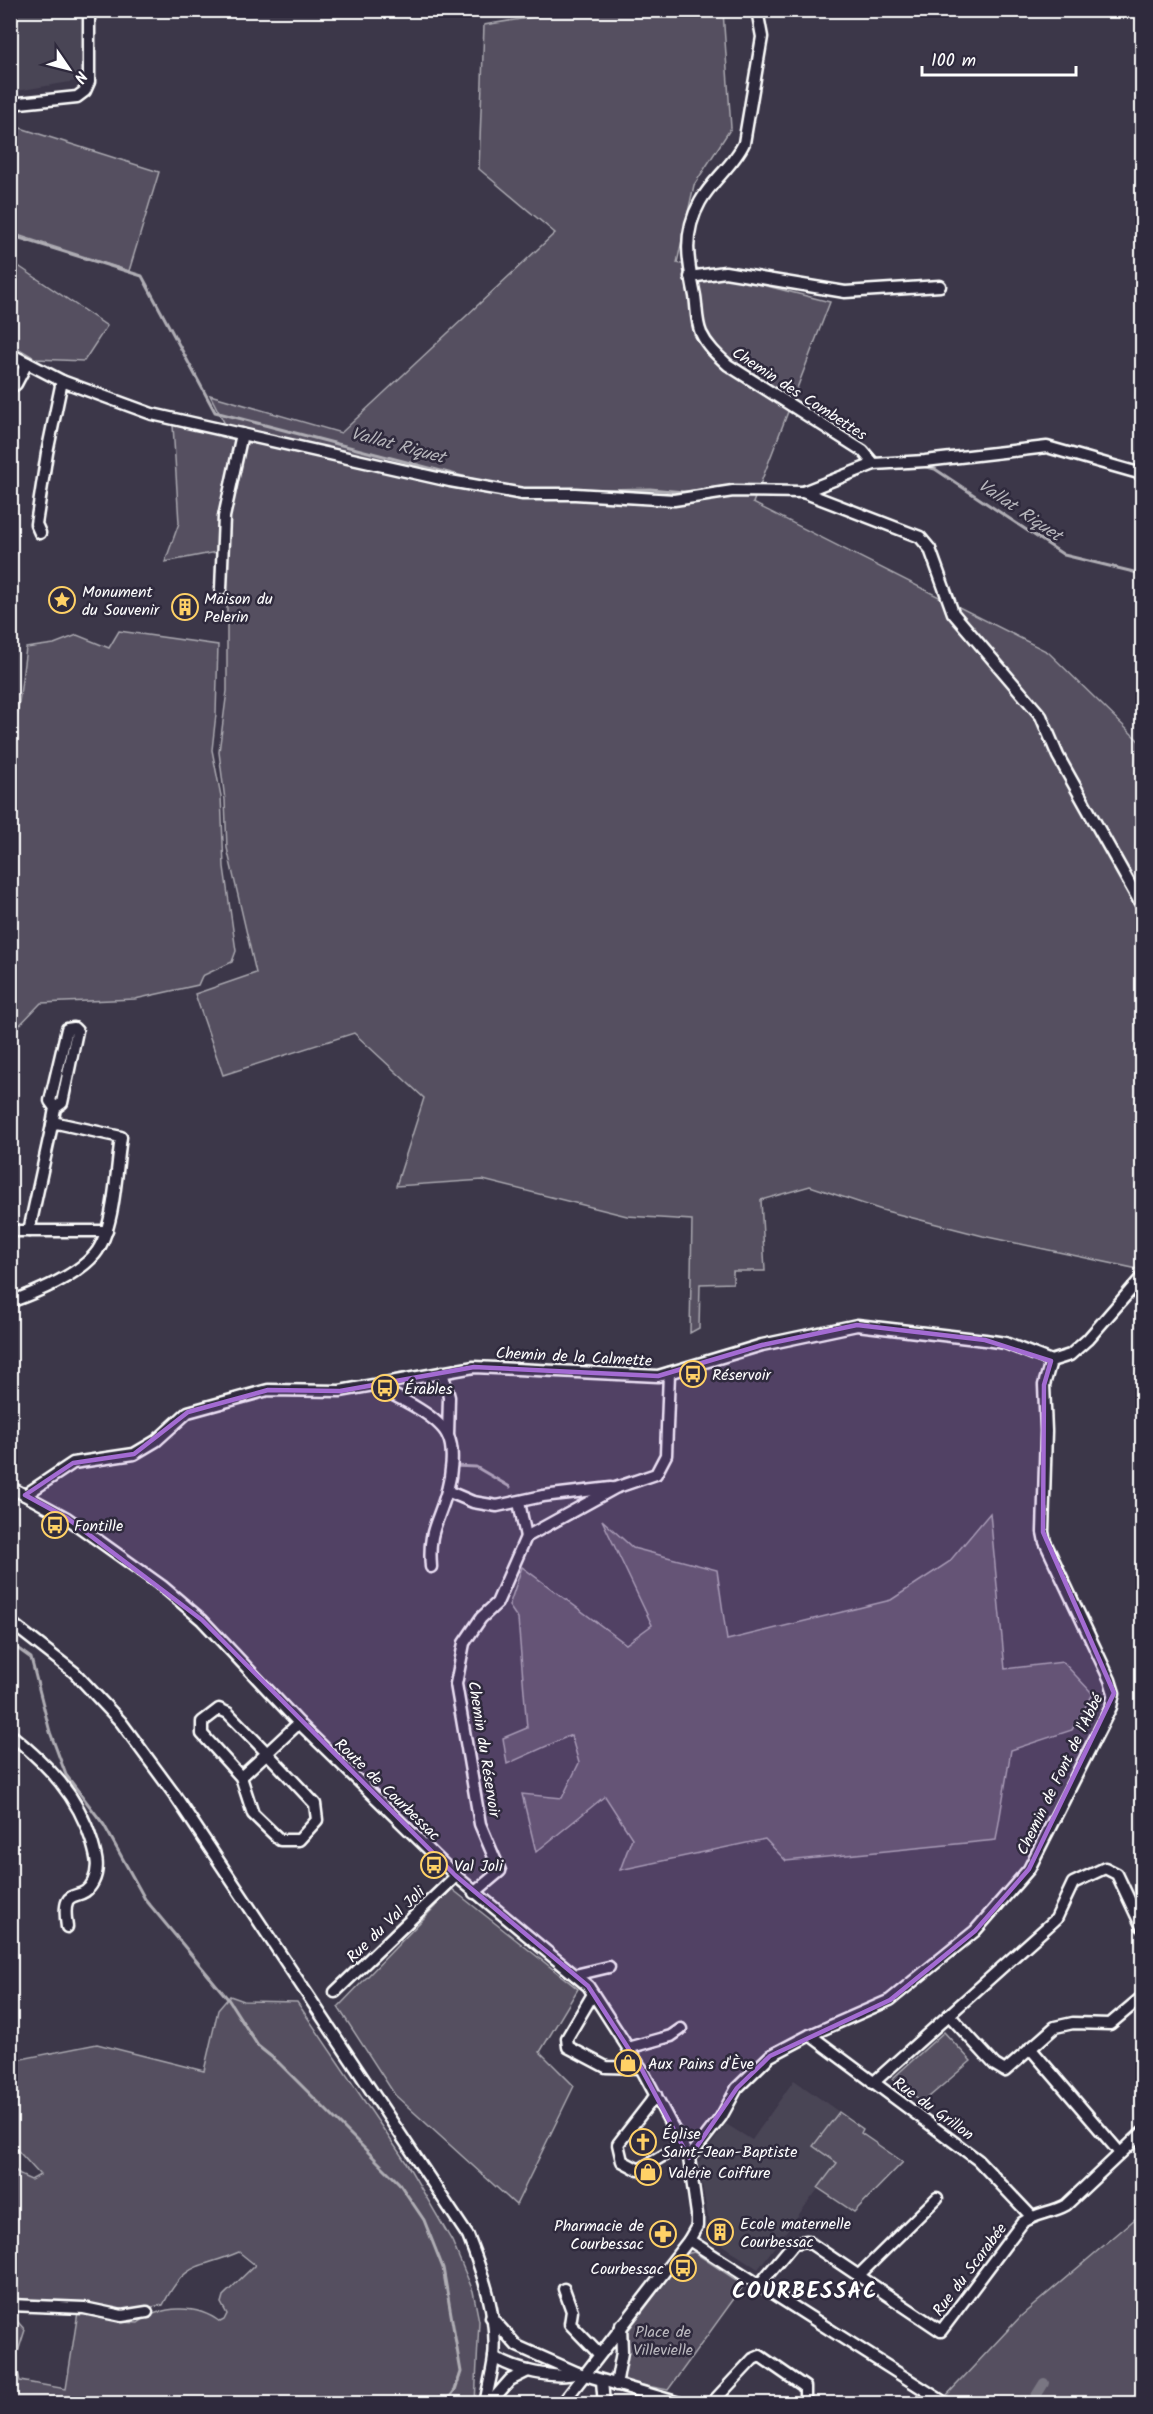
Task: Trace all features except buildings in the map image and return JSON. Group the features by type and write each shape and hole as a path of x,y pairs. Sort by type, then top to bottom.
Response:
{"street":[{"path":"10,104 76,97 85,91 89,82 89,10"},
{"name":"Chemin des Combettes","path":"757,10 762,37 744,143 736,158 710,186 690,224 687,242 690,277 700,330 712,351 746,378 863,452 874,464"},
{"path":"690,277 725,272 845,292 940,286"},
{"path":"10,354 62,381 152,414 450,481 523,495 575,494 674,500 733,491 803,492 920,537 930,549 953,613 1041,716 1058,756 1143,906"},
{"path":"10,388 16,384 27,363"},
{"path":"38,528 46,453 62,381"},
{"path":"221,589 224,517 242,434"},
{"path":"803,492 874,464 926,461 1047,447 1143,474"},
{"path":"29,1231 56,1108 62,1103 77,1031 74,1028 67,1029 50,1101 56,1108"},
{"path":"10,1302 75,1273 96,1253 107,1231 121,1137 57,1123 52,1125"},
{"path":"10,1232 107,1231"},
{"path":"1051,1361 1070,1355 1088,1339 1143,1277"},
{"name":"Chemin de la Calmette","path":"25,1495 73,1463 134,1454 156,1441 188,1412 268,1390 340,1390 375,1386 474,1367 658,1376 762,1345 857,1325 1005,1343 1051,1361"},
{"name":"Chemin de Font de l'Abbé","path":"689,2158 750,2074 770,2056 810,2035 891,2000 975,1931 1029,1869 1111,1707 1114,1693 1110,1680 1045,1542 1043,1532 1046,1431 1044,1385 1051,1361"},
{"path":"431,1567 429,1545 434,1522 447,1491 452,1462 448,1436 449,1397 442,1372"},
{"path":"519,1502 526,1537 615,1488 656,1474 666,1455 669,1373"},
{"path":"375,1386 437,1423 448,1436"},
{"name":"Route de Courbessac","path":"10,1487 66,1518 162,1586 218,1636 299,1723 456,1876 575,1975 593,1994 641,2068 689,2158 697,2226 689,2240 581,2374 562,2403"},
{"path":"447,1491 473,1502 497,1506 543,1496 615,1488"},
{"name":"Chemin du Réservoir","path":"474,1893 500,1871 480,1824 456,1684 464,1643 481,1618 497,1603 526,1537"},
{"path":"10,1622 74,1672 121,1722 174,1794 468,2236 484,2278 491,2317 494,2354 487,2403"},
{"path":"219,1709 228,1713 315,1804 317,1820 311,1829 299,1839 280,1840 253,1814 241,1778 202,1734 202,1722 219,1709"},
{"path":"241,1778 299,1723"},
{"path":"10,1734 61,1780 87,1826 98,1864 93,1882 88,1888 66,1901 64,1907 67,1927"},
{"path":"873,2083 1056,1918 1073,1883 1105,1868 1118,1874 1143,1927"},
{"name":"Rue du Val Joli","path":"335,1992 456,1876"},
{"path":"575,1975 609,1967"},
{"path":"593,1994 567,2038 568,2047 606,2067 641,2068"},
{"path":"949,2015 995,2065 1005,2071 1055,2027 1072,2023 1110,2024 1143,1997"},
{"path":"628,2048 671,2036 681,2029"},
{"name":"Rue du Grillon","path":"810,2035 978,2160 1031,2216"},
{"path":"1030,2048 1120,2153"},
{"path":"656,2095 618,2144 622,2162 639,2170 683,2144"},
{"path":"1031,2216 1053,2212 1066,2205 1143,2133"},
{"path":"858,2276 937,2198"},
{"name":"Rue du Scarabée","path":"760,2283 794,2243 801,2240 807,2241 941,2331 1022,2223 1031,2216"},
{"path":"689,2240 760,2283 942,2401"},
{"path":"564,2289 572,2310 570,2325 599,2354"},
{"path":"10,2305 84,2308 122,2316 147,2312"},
{"path":"491,2317 517,2346 581,2374 683,2403"},
{"path":"616,2385 622,2352 621,2325"},
{"path":"494,2354 517,2346"},
{"path":"494,2354 509,2367 528,2371 581,2374"},
{"path":"711,2403 753,2359 760,2356 805,2387 804,2403"},
{"path":"487,2403 510,2380 528,2371"},
{"path":"602,2381 604,2403"}],"highlighted area":[{"path":"857,1325 985,1340 1051,1361 1044,1385 1043,1532 1114,1693 1029,1869 975,1931 890,2000 770,2056 737,2088 689,2158 641,2068 588,1986 456,1876 202,1620 67,1518 25,1495 73,1463 134,1454 188,1412 268,1390 340,1391 474,1367 658,1376 762,1345"}],"shaded area":[{"path":"11,10 81,11 82,80 11,92"},
{"path":"794,2080 863,2129 758,2269 722,2245 705,2239 710,2228 698,2163 726,2124 752,2140"}],"green space":[{"path":"570,11 723,11 731,128 694,185 677,263 830,302 753,503 1048,652 1142,744 1142,1253 1138,1269 983,1236 882,1210 810,1186 761,1200 765,1271 733,1271 733,1283 700,1284 699,1328 690,1333 692,1220 627,1216 483,1180 396,1186 424,1098 354,1033 223,1075 195,994 256,973 227,848 225,800 219,752 227,691 227,550 165,562 179,523 173,425 231,436 210,395 341,433 555,233 479,169 484,25"},
{"path":"11,125 159,172 129,271 11,233"},
{"path":"11,261 107,326 84,361 36,359 11,344"},
{"path":"119,631 218,645 216,714 212,750 221,796 224,867 236,951 232,962 202,976 198,985 135,999 41,1003 11,1034 10,720 16,726 26,648 54,644 77,635 109,648"},
{"path":"990,1513 1005,1669 1063,1662 1093,1694 1072,1730 1011,1750 996,1840 786,1861 765,1839 620,1870 632,1838 605,1796 536,1852 522,1794 562,1798 579,1763 571,1735 507,1764 503,1738 527,1728 518,1619 509,1606 522,1567 626,1644 652,1625 602,1520 633,1548 717,1570 727,1640 891,1600 949,1562"},
{"path":"452,1889 578,1989 540,2052 574,2086 516,2205 395,2095 338,2007"},
{"path":"230,1996 244,2001 297,2002 407,2164 452,2241 473,2291 479,2321 475,2403 11,2403 10,2313 25,2330 15,2361 20,2381 66,2389 78,2312 122,2322 138,2323 157,2313 179,2309 201,2312 220,2322 227,2314 221,2303 223,2296 255,2265 239,2252 194,2268 179,2280 163,2305 123,2312 11,2302 11,2166 20,2175 31,2180 40,2175 11,2143 11,2061 97,2044 204,2071 218,2010"},
{"path":"944,2032 971,2061 923,2102 892,2079"},
{"path":"839,2112 863,2129 861,2133 903,2162 854,2212 818,2188 837,2163 813,2146"},
{"path":"1142,2213 1142,2403 955,2404 946,2396 1021,2316"},
{"name":"Place de Villevielle","path":"694,2252 744,2285 668,2390 626,2382 624,2377 627,2332 686,2254"}],"waterway":[{"name":"Vallat Riquet","path":"10,235 142,276 215,412 483,482"},
{"name":"Vallat Riquet","path":"923,466 935,469 1064,555 1142,574"},
{"name":"Vallat Riquet","path":"588,490 650,489 684,492 731,486"},
{"path":"454,1466 476,1467 510,1487"},
{"path":"10,1643 31,1658 50,1732 66,1775 104,1825 145,1899 228,1999 258,2046 279,2063 399,2183 424,2220 443,2268 461,2372 455,2390 445,2404"},
{"path":"1031,2404 1044,2383"}],"place":[{"name":"Monument du Souvenir","path":"62,600"},
{"name":"Maison du Pelerin","path":"185,607"},
{"name":"Réservoir","path":"693,1374"},
{"name":"Érables","path":"385,1388"},
{"name":"Fontille","path":"55,1525"},
{"name":"Val Joli","path":"434,1865"},
{"name":"Aux Pains d'Ève","path":"628,2063"},
{"name":"Église Saint-Jean-Baptiste","path":"643,2142"},
{"name":"Valérie Coiffure","path":"648,2172"},
{"name":"Ecole maternelle Courbessac","path":"720,2232"},
{"name":"Pharmacie de Courbessac","path":"663,2234"},
{"name":"Courbessac","path":"683,2268"}],"district":[{"name":"COURBESSAC","path":"805,2290"}]}
